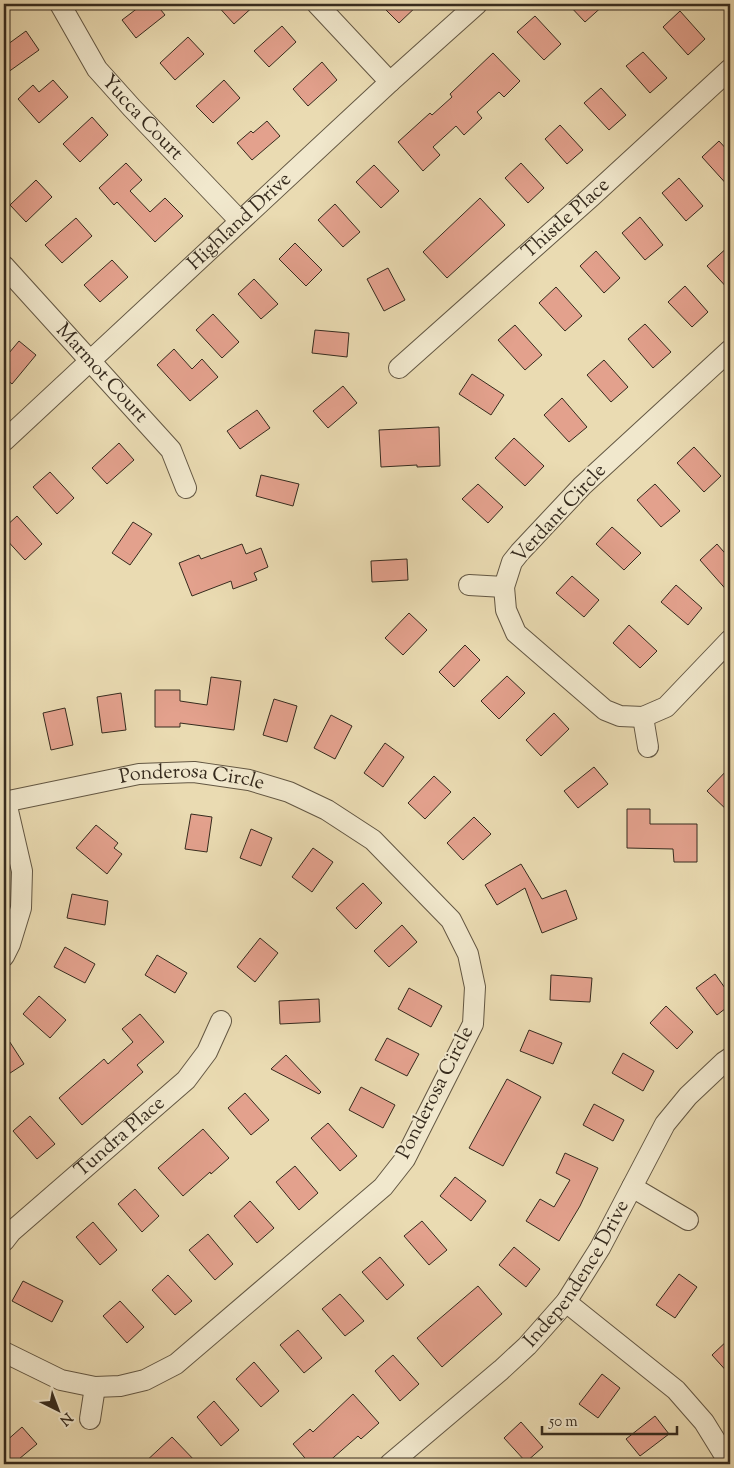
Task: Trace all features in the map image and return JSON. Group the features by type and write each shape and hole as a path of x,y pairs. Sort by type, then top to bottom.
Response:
{"street":[{"name":"Yucca Court","path":"60,4 97,69 240,221"},
{"path":"317,4 390,82"},
{"name":"Highland Drive","path":"4,441 390,82 477,4"},
{"name":"Thistle Place","path":"399,368 592,196 730,69"},
{"name":"Marmot Court","path":"4,266 171,450 186,488"},
{"name":"Verdant Circle","path":"730,350 582,486 512,562 504,587 506,610 516,633 605,710 620,716 643,717 666,707 730,640"},
{"path":"469,585 504,587"},
{"path":"643,717 648,747"},
{"name":"Ponderosa Circle","path":"4,1352 61,1380 95,1388 120,1386 145,1380 176,1364 383,1187 405,1159 473,1024 475,987 468,954 452,920 373,840 327,810 289,792 249,780 194,772 139,774 5,802"},
{"path":"4,956 10,944 20,908 22,871 5,802"},
{"name":"Tundra Place","path":"4,1240 10,1232 186,1080 207,1052 221,1021"},
{"name":"Independence Drive","path":"390,1464 502,1370 527,1346 566,1302 600,1248 666,1124 688,1096 730,1058"},
{"path":"632,1187 688,1220"},
{"path":"566,1302 676,1390 704,1422 728,1464"},
{"path":"90,1419 95,1388"}],"building":[{"path":"143,4 156,4 165,15 136,38 122,20"},
{"path":"216,4 256,4 234,24"},
{"path":"380,4 419,4 399,23"},
{"path":"568,4 605,4 585,22"},
{"path":"680,11 705,39 688,55 663,27"},
{"path":"535,16 561,44 544,60 517,32"},
{"path":"282,26 296,42 269,67 254,51"},
{"path":"26,31 39,50 4,75 4,47"},
{"path":"188,37 204,54 175,80 160,63"},
{"path":"643,52 667,78 650,93 626,66"},
{"path":"493,53 520,81 504,97 499,92 477,112 482,118 464,135 456,126 433,147 440,155 423,171 398,142 430,113 432,115 452,97 450,94"},
{"path":"322,62 337,80 308,106 293,89"},
{"path":"53,80 68,97 39,123 18,99 33,85 39,92"},
{"path":"224,80 240,98 213,123 196,106"},
{"path":"601,88 626,115 609,130 584,103"},
{"path":"92,117 108,135 80,162 63,144"},
{"path":"267,121 280,136 252,160 237,143"},
{"path":"560,125 583,150 567,164 545,139"},
{"path":"719,141 730,153 730,188 702,157"},
{"path":"126,163 142,180 130,191 150,212 165,198 183,216 155,242 117,202 114,205 99,188"},
{"path":"521,163 544,188 528,203 505,178"},
{"path":"374,165 399,191 381,208 356,182"},
{"path":"679,178 703,206 686,221 662,193"},
{"path":"36,180 52,197 26,222 10,205"},
{"path":"480,198 505,225 447,278 423,252"},
{"path":"335,204 360,232 343,247 318,220"},
{"path":"640,217 663,245 645,260 622,233"},
{"path":"76,218 92,236 62,263 45,245"},
{"path":"295,243 322,270 306,286 279,259"},
{"path":"730,245 730,291 707,266"},
{"path":"596,251 620,278 604,293 580,266"},
{"path":"112,260 128,277 100,302 84,285"},
{"path":"388,268 405,300 384,311 367,279"},
{"path":"254,279 278,304 261,319 238,294"},
{"path":"685,286 708,312 692,327 668,302"},
{"path":"556,287 582,316 565,331 539,303"},
{"path":"213,314 239,342 222,358 196,330"},
{"path":"645,324 671,352 653,368 628,339"},
{"path":"515,325 542,355 525,370 498,340"},
{"path":"315,330 349,333 347,357 312,353"},
{"path":"19,341 36,355 12,384 4,377 4,359"},
{"path":"174,349 192,369 202,359 218,377 190,401 157,365"},
{"path":"604,360 628,387 611,402 587,375"},
{"path":"472,374 504,395 491,415 459,394"},
{"path":"343,386 357,403 328,428 313,411"},
{"path":"562,398 587,427 569,442 544,415"},
{"path":"257,410 270,428 240,449 227,431"},
{"path":"439,427 440,466 381,467 379,430"},
{"path":"514,438 544,466 525,486 495,458"},
{"path":"119,443 134,460 107,484 92,468"},
{"path":"694,447 721,476 704,492 677,463"},
{"path":"50,472 74,498 57,514 33,487"},
{"path":"261,475 299,484 293,506 256,496"},
{"path":"478,484 503,507 488,523 462,499"},
{"path":"655,484 680,511 661,527 637,500"},
{"path":"17,516 42,544 25,560 4,537 4,528"},
{"path":"133,522 152,534 130,565 112,553"},
{"path":"612,527 641,553 624,570 596,544"},
{"path":"242,544 246,554 261,548 268,567 254,573 257,580 233,589 231,581 192,596 179,563 199,555 201,559"},
{"path":"717,544 730,559 730,594 700,560"},
{"path":"407,559 408,580 372,582 371,561"},
{"path":"572,576 599,600 584,617 556,593"},
{"path":"676,585 702,608 688,625 661,602"},
{"path":"409,613 427,630 403,655 385,638"},
{"path":"629,625 657,651 640,668 613,643"},
{"path":"465,645 480,660 454,687 439,672"},
{"path":"507,676 525,693 499,719 481,701"},
{"path":"211,677 241,681 234,730 180,723 180,727 155,727 155,690 180,690 180,701 207,705"},
{"path":"121,693 126,730 102,733 97,697"},
{"path":"274,699 297,706 287,742 263,735"},
{"path":"65,708 73,745 51,750 43,713"},
{"path":"554,713 569,729 541,756 526,740"},
{"path":"331,715 352,726 335,759 314,748"},
{"path":"385,743 404,757 383,787 364,773"},
{"path":"594,767 608,784 578,808 564,791"},
{"path":"730,767 730,813 707,791"},
{"path":"434,776 451,792 425,819 408,803"},
{"path":"627,809 650,809 650,824 697,824 697,862 674,862 673,849 627,848"},
{"path":"191,814 212,817 207,852 185,849"},
{"path":"474,817 491,834 463,860 447,843"},
{"path":"96,825 118,843 114,848 122,854 107,874 76,848"},
{"path":"251,829 272,838 261,866 240,858"},
{"path":"313,848 333,862 312,892 292,877"},
{"path":"521,864 542,899 566,890 577,919 542,933 525,888 497,905 485,885"},
{"path":"363,883 382,903 356,929 336,908"},
{"path":"72,894 108,901 105,925 67,918"},
{"path":"402,925 417,942 389,967 374,951"},
{"path":"260,938 278,953 255,982 237,967"},
{"path":"65,947 95,964 85,983 54,967"},
{"path":"157,955 187,973 175,993 145,975"},
{"path":"715,974 730,995 730,1005 717,1015 696,988"},
{"path":"551,975 592,978 590,1002 550,1000"},
{"path":"409,988 442,1006 431,1027 398,1009"},
{"path":"39,996 66,1020 50,1038 23,1014"},
{"path":"319,999 320,1022 280,1024 279,1001"},
{"path":"666,1006 693,1032 677,1049 650,1023"},
{"path":"140,1014 164,1042 137,1065 143,1072 82,1125 59,1098 104,1059 108,1064 133,1042 122,1029"},
{"path":"529,1030 562,1043 553,1064 520,1051"},
{"path":"4,1033 24,1064 4,1077"},
{"path":"387,1038 419,1054 407,1076 375,1060"},
{"path":"623,1053 654,1071 643,1091 612,1073"},
{"path":"286,1055 321,1092 319,1094 271,1069"},
{"path":"507,1079 541,1097 503,1166 469,1148"},
{"path":"361,1087 395,1105 383,1128 349,1110"},
{"path":"245,1093 269,1120 251,1135 228,1108"},
{"path":"594,1104 624,1120 613,1141 583,1125"},
{"path":"30,1116 55,1144 37,1159 13,1131"},
{"path":"328,1123 357,1156 340,1171 311,1138"},
{"path":"203,1129 229,1158 183,1196 158,1168"},
{"path":"565,1153 598,1168 580,1206 559,1241 526,1221 540,1199 554,1207 570,1180 556,1173"},
{"path":"295,1166 318,1193 299,1210 276,1182"},
{"path":"455,1177 486,1201 471,1221 440,1196"},
{"path":"135,1189 159,1216 142,1232 118,1204"},
{"path":"250,1201 274,1228 257,1243 234,1216"},
{"path":"422,1221 447,1250 429,1265 404,1236"},
{"path":"93,1222 117,1250 100,1265 76,1237"},
{"path":"208,1234 233,1264 215,1280 189,1250"},
{"path":"514,1247 540,1269 526,1287 499,1265"},
{"path":"380,1257 404,1285 387,1300 362,1272"},
{"path":"679,1274 697,1287 675,1318 656,1305"},
{"path":"168,1275 192,1301 175,1315 152,1290"},
{"path":"23,1281 63,1301 52,1322 12,1301"},
{"path":"478,1286 502,1314 442,1367 417,1338"},
{"path":"340,1294 364,1321 345,1336 322,1309"},
{"path":"120,1301 144,1327 127,1343 103,1316"},
{"path":"298,1330 322,1358 304,1373 280,1345"},
{"path":"730,1338 730,1375 712,1355"},
{"path":"393,1355 419,1384 400,1401 375,1371"},
{"path":"254,1362 279,1391 261,1407 236,1379"},
{"path":"602,1374 620,1388 598,1418 579,1404"},
{"path":"353,1394 379,1423 361,1439 358,1436 326,1464 310,1464 293,1444 310,1429 313,1432"},
{"path":"214,1401 239,1430 221,1446 197,1417"},
{"path":"655,1416 669,1434 640,1456 626,1439"},
{"path":"521,1422 543,1447 526,1462 504,1438"},
{"path":"22,1427 37,1444 13,1464 4,1464 4,1443"},
{"path":"172,1437 198,1464 143,1464"}]}
